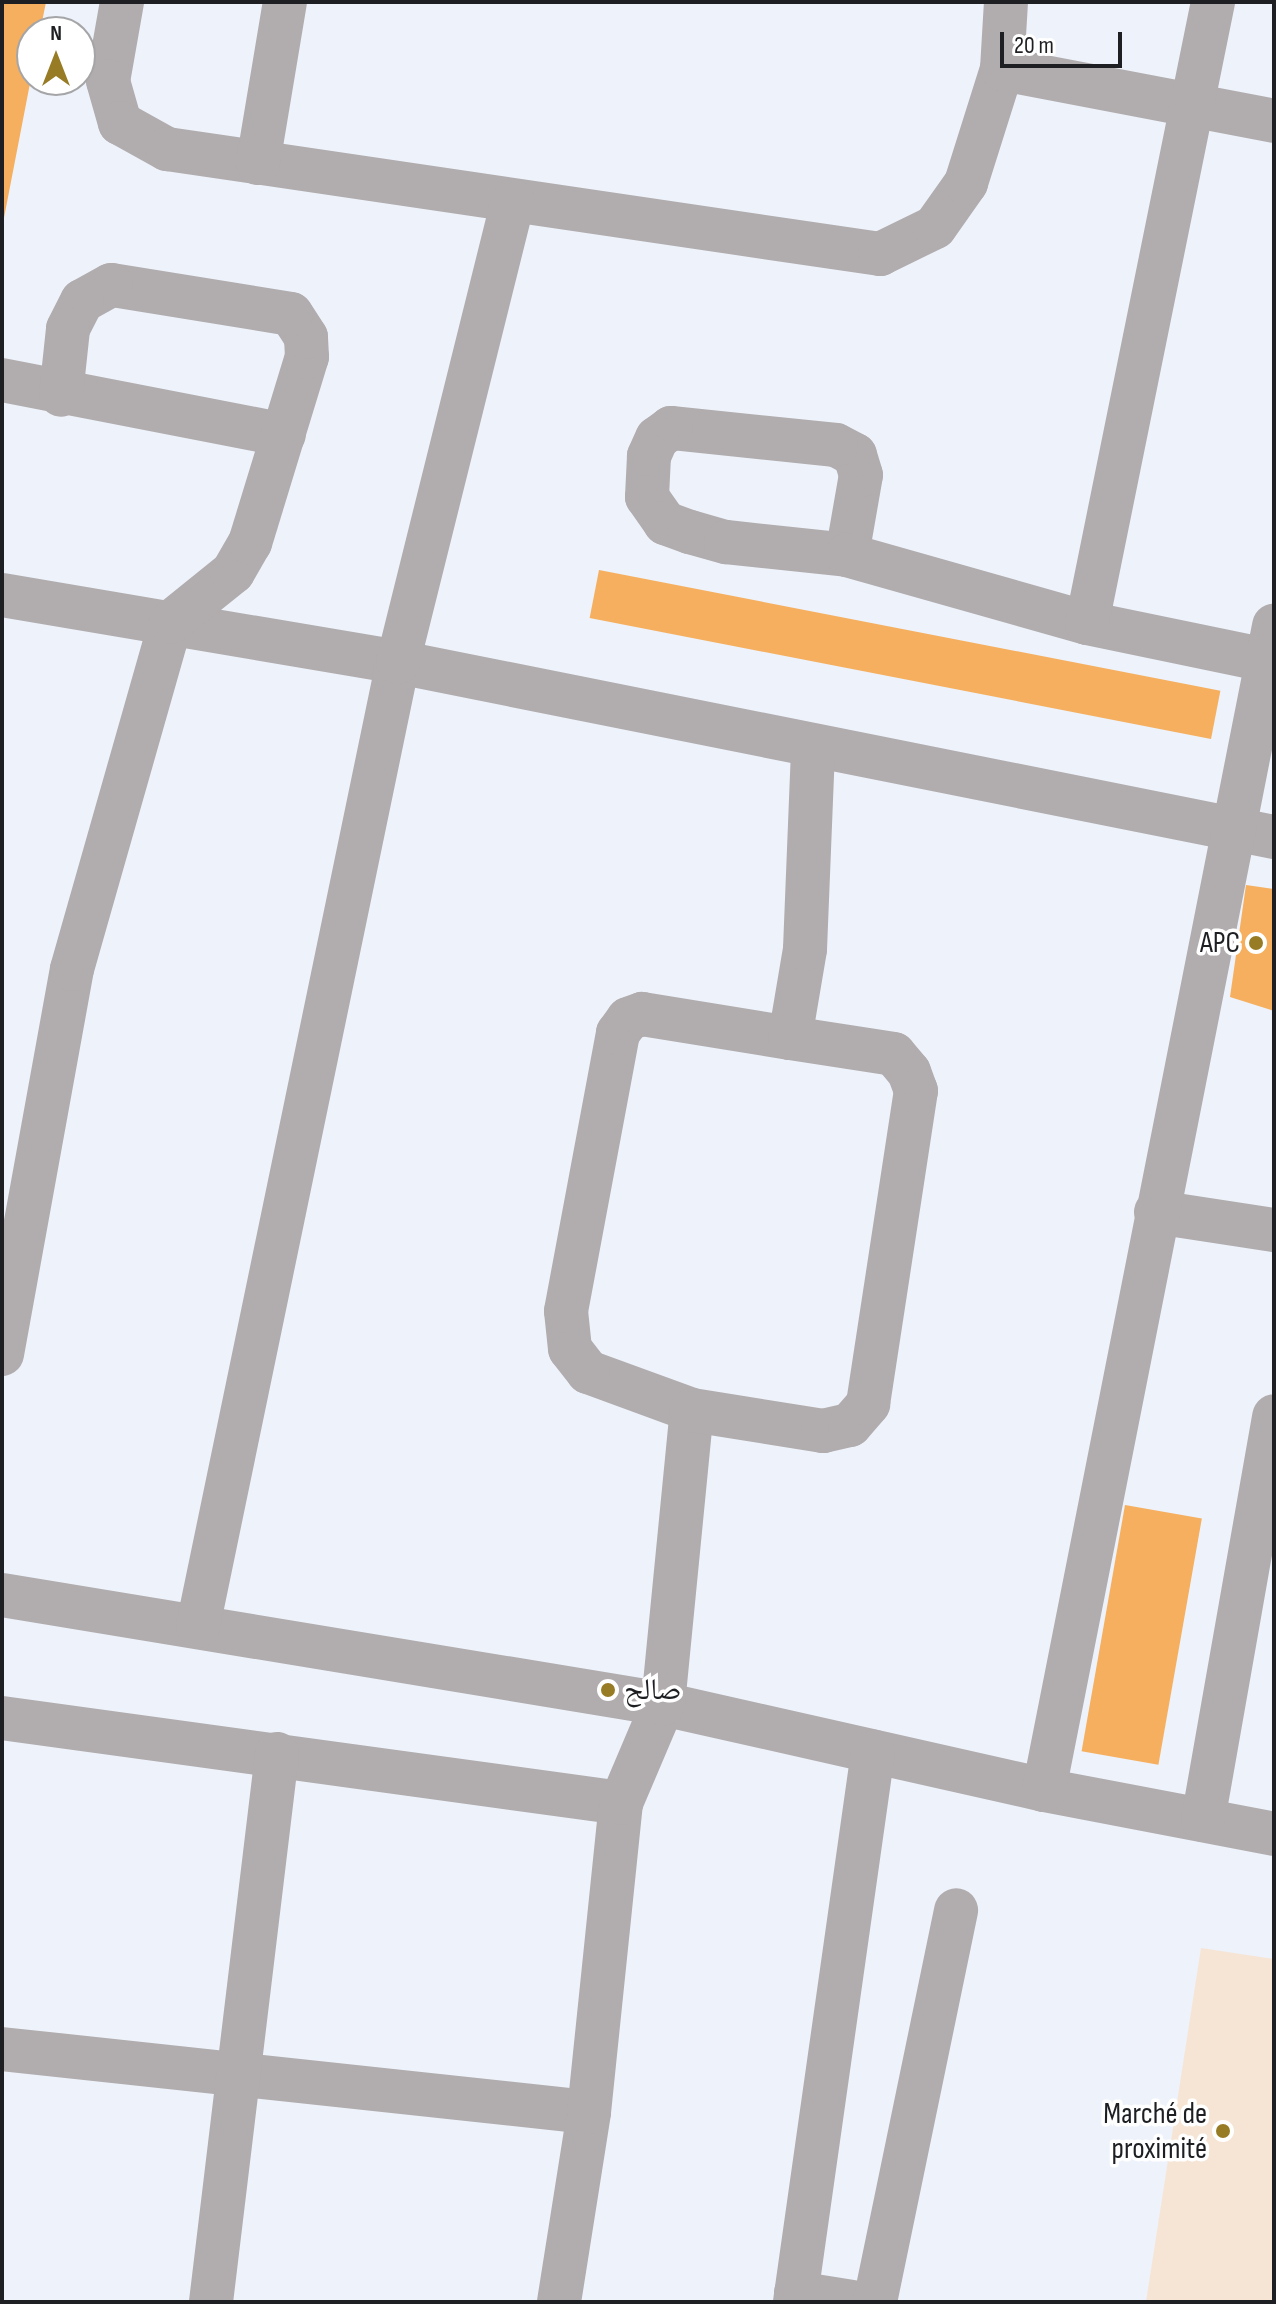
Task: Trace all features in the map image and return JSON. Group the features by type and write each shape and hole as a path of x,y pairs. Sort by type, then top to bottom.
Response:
{"street":[{"path":"122,2 108,81 120,123 167,149 880,254 935,227 966,183 1002,69 1006,2"},
{"path":"258,163 285,2"},
{"path":"1087,623 1195,108 1213,2"},
{"path":"1002,69 1274,121"},
{"path":"198,1626 398,662 513,201"},
{"path":"2,1354 72,969 171,622 239,563 250,543 307,357 306,337 291,314 111,285 82,301 68,329 61,395"},
{"path":"2,380 61,395 284,435"},
{"path":"847,555 861,475 855,455 836,445 671,428 657,438 649,456 647,497 665,523 726,542 847,555 1087,623 1270,643 1230,828 1044,1790"},
{"path":"2,595 398,662 1274,837"},
{"path":"790,1038 805,949 813,746"},
{"path":"642,1014 790,1038 894,1054 909,1072 916,1091 868,1404 850,1425 823,1431 692,1410 588,1372 570,1349 566,1311 618,1033 628,1019 642,1014"},
{"path":"1156,1212 1274,1230"},
{"path":"559,2302 589,2112 621,1803 663,1704 692,1410"},
{"path":"1203,1820 1267,1483 1274,1416"},
{"path":"2,1595 663,1704 1044,1790 1274,1834"},
{"path":"2,1718 621,1803"},
{"path":"852,2302 795,2298 873,1752"},
{"path":"211,2302 277,1754"},
{"path":"875,2302 956,1910"},
{"path":"2,2049 240,2077 589,2112"}],"shaded area":[{"name":"Marché de proximité","path":"1201,1948 1274,1959 1274,2302 1146,2302"}],"building":[{"path":"2,2 46,2 43,16 16,16 16,96 28,96 3,223"},
{"path":"599,570 1220,691 1211,739 590,618"},
{"name":"APC","path":"1246,885 1274,889 1274,1011 1230,997"},
{"path":"1125,1505 1202,1519 1158,1765 1082,1751"}],"place":[{"name":"APC","path":"1256,943"},
{"name":"صالح","path":"608,1690"},
{"name":"Marché de proximité","path":"1223,2131"}]}
